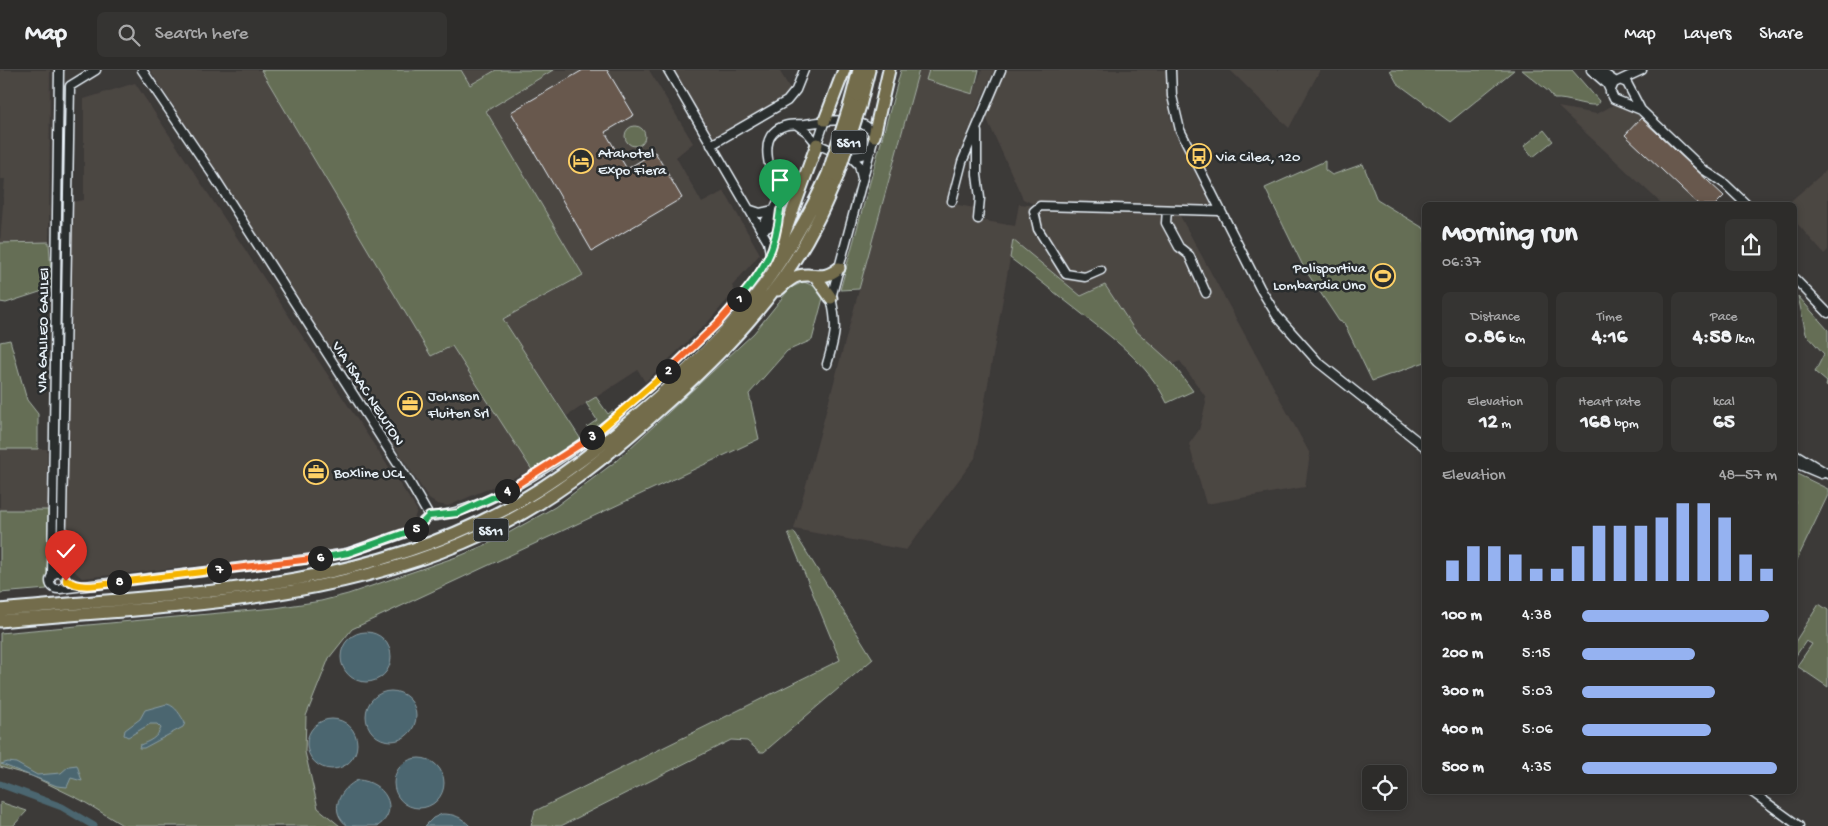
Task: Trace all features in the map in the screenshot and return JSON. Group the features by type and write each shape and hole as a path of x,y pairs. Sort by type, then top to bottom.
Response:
{"highway":[{"path":"825,120 844,70"},
{"name":"SS11","path":"855,105 858,70"},
{"name":"SS11","path":"0,621 211,601 345,582 450,549 520,514 592,468 700,374 731,342 766,301 816,224 855,105 869,70"},
{"path":"874,136 889,70"},
{"path":"743,314 773,265 816,144"},
{"name":"SS11","path":"0,610 290,580 347,570 427,546 500,512 546,486 589,456 692,367 743,314 788,253 832,176"},
{"path":"766,301 791,279 799,276 828,276 839,268"},
{"path":"816,277 832,298"}],"street":[{"name":"VIA GALILEO GALILEI","path":"52,576 59,70"},
{"path":"60,84 70,86 96,70"},
{"name":"VIA ISAAC NEWTON","path":"142,70 406,476 429,516"},
{"path":"668,70 761,229 769,245 769,257"},
{"path":"711,145 787,101 796,90 804,70"},
{"path":"952,201 959,172 1000,70"},
{"path":"1171,70 1172,96 1180,130 1268,303 1302,347 1337,378 1422,444"},
{"path":"1591,70 1607,84 1611,94 1618,101 1641,110"},
{"path":"1599,70 1630,90 1641,110 1704,170 1725,184 1744,202"},
{"path":"1611,94 1611,86 1642,70"},
{"path":"1618,101 1626,99 1642,70"},
{"name":"VIA GALILEO GALILEI","path":"63,576 70,86"},
{"path":"83,586 72,583 63,576 52,576 51,584 60,589 348,553 414,530 429,516 458,513 513,489 588,440 632,405 718,323 757,278 774,244 778,198 767,153 767,144 772,133 779,128 825,120 840,120 863,126 871,131 874,136 832,298 837,321 835,339 827,364"},
{"path":"816,144 825,120"},
{"path":"797,125 807,132 816,144 852,157 862,156 871,150"},
{"path":"977,130 977,175 980,198 978,219"},
{"path":"852,157 859,166 862,178"},
{"path":"959,172 977,175"},
{"path":"1101,270 1085,277 1066,274 1038,229 1034,211 1040,206 1220,211"},
{"path":"748,208 760,214 777,214"},
{"path":"1167,210 1166,223 1179,247 1189,255 1206,293"},
{"path":"761,229 777,214"},
{"path":"1797,281 1828,313"},
{"path":"1797,455 1828,476"},
{"path":"1797,464 1828,476"},
{"path":"60,589 64,586 63,576"},
{"path":"1755,794 1796,824"}],"shaded area":[{"path":"0,70 50,70 49,242 0,243 5,179 0,179"},
{"path":"150,70 261,70 431,356 452,346 532,470 448,506 437,504 429,499"},
{"path":"461,70 496,70 470,85"},
{"path":"553,70 649,70 693,143 676,157 702,203 724,191 760,254 732,286 735,291 708,322 645,382 638,370 567,416 503,319 583,275 486,111"},
{"path":"668,70 779,70 793,94 711,145"},
{"path":"919,70 929,70 926,80 973,93 982,70 994,70 976,111 979,113 972,129 969,129 953,171 947,203 975,208 973,219 1015,226 1019,204 1038,206 1023,199 986,117 1005,70 1166,70 1170,117 1180,143 1214,210 1180,211 1180,216 1310,454 1305,487 1206,504 1189,444 1199,430 1206,403 1205,396 1180,361 1173,364 1134,329 1105,285 1081,296 1013,241 975,458 906,550 794,529"},
{"path":"1230,70 1320,70 1289,128"},
{"path":"135,83 417,510 411,528 327,552 82,578 66,564 72,202 84,200 84,99"},
{"path":"1615,104 1639,115 1724,196 1718,202 1660,202 1558,107 1597,114"},
{"path":"1828,169 1828,250 1824,254 1797,223 1797,202 1790,202"},
{"path":"0,449 47,449 48,510 0,510"}],"green space":[{"path":"261,70 461,70 470,85 496,70 553,70 486,111 583,275 503,319 580,438 532,470 452,346 431,356"},
{"path":"901,70 919,70 859,289 840,290"},
{"path":"929,70 979,70 973,94 926,80"},
{"path":"1390,70 1514,70 1450,122 1397,83"},
{"path":"1522,70 1572,70 1599,101 1597,105 1591,105 1554,99 1549,92"},
{"path":"635,126 642,129 645,136 642,143 635,146 628,143 625,136 628,129"},
{"path":"1544,130 1553,141 1533,157 1524,146"},
{"name":"Polisportiva Lombardia Uno","path":"1325,161 1325,170 1332,175 1363,164 1377,200 1422,227 1422,363 1372,381 1344,323 1339,321 1304,268 1265,188"},
{"path":"1013,240 1081,296 1105,285 1134,329 1173,364 1193,391 1167,403 1150,375 1128,352 1103,330 1010,258"},
{"path":"49,242 52,288 6,303 0,302 0,243"},
{"path":"804,282 816,287 823,298 812,340 787,351 749,394 759,439 352,629 329,658 306,716 305,752 318,808 340,826 124,826 81,800 32,776 0,767 0,633 275,608 321,601 348,594 462,555 494,541 555,507 615,462 754,333 790,288"},
{"path":"1798,296 1828,330 1828,387 1826,386 1827,382 1815,372 1824,354 1806,334"},
{"path":"10,340 27,400 38,414 38,449 0,449 0,342"},
{"path":"596,397 608,414 612,411 614,412 590,431 587,427 597,420 586,403"},
{"path":"1797,474 1828,489 1828,495 1797,560"},
{"path":"0,510 48,510 47,589 0,593"},
{"path":"794,532 873,659 764,752 760,752 747,741 731,740 561,826 531,826 535,811 840,660 788,533"},
{"path":"1819,604 1828,610 1828,687 1797,666 1812,644 1806,641 1797,654 1797,639"},
{"path":"0,802 27,811 13,826 0,826"}],"water":[{"path":"361,632 371,632 384,639 391,652 391,662 384,675 371,682 361,682 352,678 345,671 341,662 341,652 345,643 352,636"},
{"path":"386,691 396,691 409,698 416,711 416,721 409,734 396,741 386,741 377,737 370,730 366,721 366,711 370,702 377,695"},
{"path":"167,704 176,709 180,714 185,723 183,727 144,748 139,748 140,745 153,739 161,728 157,724 150,724 128,737 124,735 125,730 140,719 145,710"},
{"path":"327,719 337,719 350,726 357,739 357,749 350,762 337,769 327,769 318,765 311,758 307,749 307,739 311,730 318,723"},
{"path":"414,758 424,758 437,765 444,778 444,788 437,801 424,808 414,808 405,804 398,797 394,788 394,778 398,769 405,762"},
{"path":"8,762 16,763 37,775 61,773 69,766 77,765 82,781 71,778 67,787 57,786 1,764"},
{"path":"358,780 375,785 386,797 389,804 389,812 378,826 348,826 338,814 338,801 341,795 351,784"},
{"path":"442,814 458,817 470,826 425,826 433,818"}],"building":[{"name":"Atahotel Expo Fiera","path":"583,70 607,70 634,115 605,132 627,169 655,152 682,198 592,251 511,112"},
{"path":"1641,118 1724,196 1718,202 1696,202 1625,135"}],"waterway":[{"path":"0,784 62,807 94,826"}],"place":[{"name":"Via Cilea, 120","path":"1199,156"},
{"name":"Atahotel Expo Fiera","path":"581,161"},
{"name":"Polisportiva Lombardia Uno","path":"1383,276"},
{"name":"Johnson Fluiten Srl","path":"410,404"},
{"name":"Boxline UCL","path":"316,472"}],"route":[{"path":"66,581 66,579 83,586 348,553 414,530 429,516 458,513 513,489 611,423 687,355 718,323 767,264 774,244 780,210"}]}
